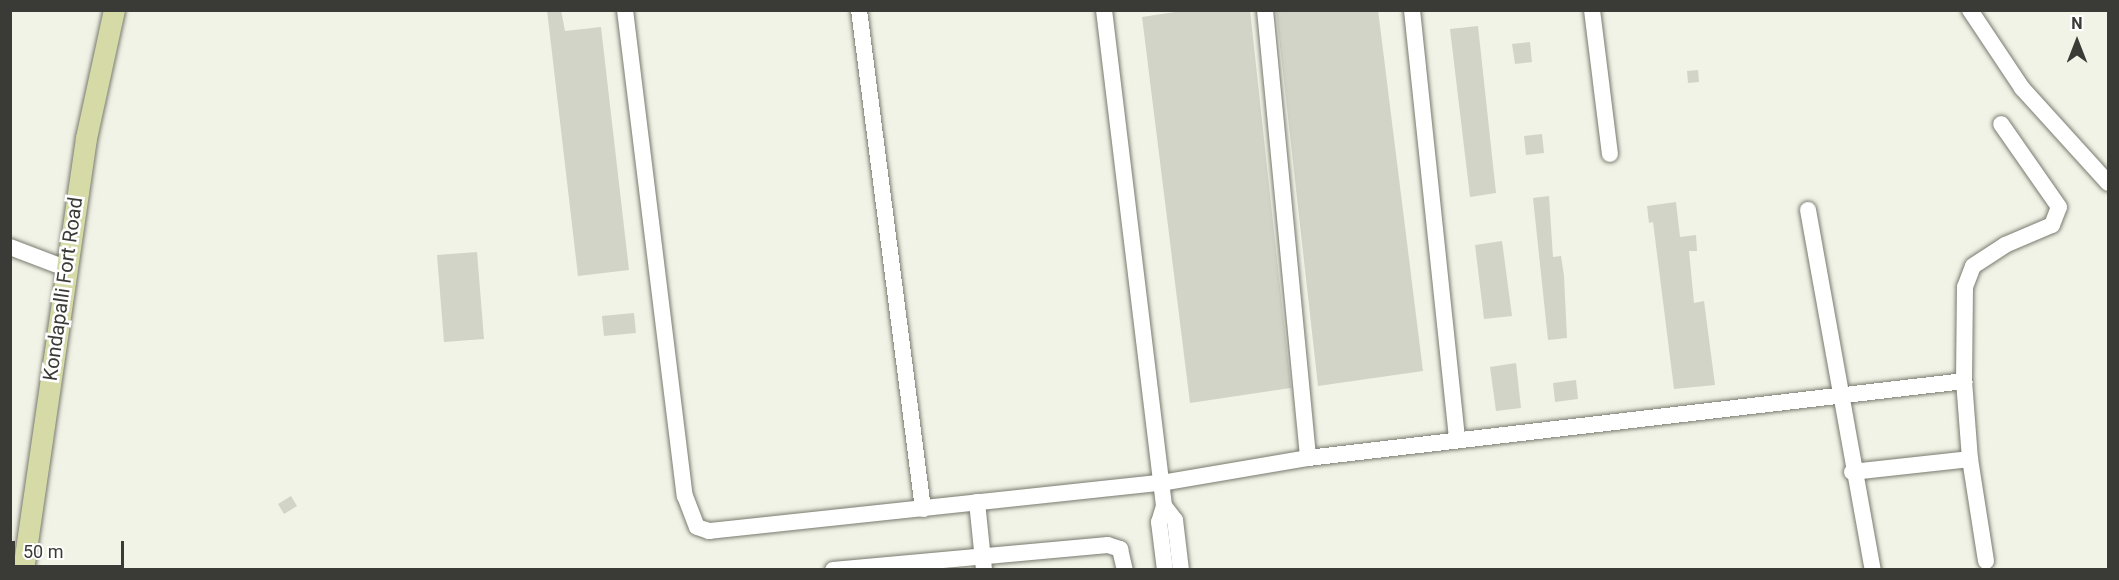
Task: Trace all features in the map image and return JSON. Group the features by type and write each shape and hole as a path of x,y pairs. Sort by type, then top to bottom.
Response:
{"main road":[{"name":"Kondapalli Fort Road","path":"23,570 65,268 86,138 114,10"}],"street":[{"path":"625,10 689,514 697,527 709,531 1161,483 1308,458 1691,416 1841,394 1964,381"},
{"path":"859,10 923,509"},
{"path":"1104,10 1164,506 1159,522 1165,570"},
{"path":"1265,10 1308,458"},
{"path":"1412,10 1457,440"},
{"path":"1592,10 1610,154"},
{"path":"1970,10 2022,88 2109,183"},
{"path":"1986,561 1970,459 1964,381 1965,287 1969,273 1979,262 2005,245 2052,225 2059,207 2001,124"},
{"path":"1808,210 1841,394 1852,472 1873,570"},
{"path":"10,247 65,268"},
{"path":"1852,472 1970,459"},
{"path":"977,502 983,562"},
{"path":"1164,506 1175,520 1181,570"},
{"path":"835,569 983,562 1108,545 1120,549 1125,570"}],"building":[{"path":"547,10 561,10 565,31 601,27 629,270 578,276"},
{"path":"1188,10 1250,10 1291,388 1190,403 1142,17"},
{"path":"1276,10 1378,10 1423,371 1318,386"},
{"path":"1478,26 1496,193 1470,197 1450,29"},
{"path":"1530,42 1532,62 1515,64 1512,44"},
{"path":"1698,70 1699,82 1688,83 1687,71"},
{"path":"1542,134 1544,153 1526,155 1524,136"},
{"path":"1549,196 1553,257 1561,256 1564,276 1567,338 1548,340 1533,198"},
{"path":"1676,202 1680,237 1696,235 1697,251 1689,251 1694,303 1704,301 1715,385 1674,389 1653,222 1649,223 1647,206"},
{"path":"1502,241 1512,316 1484,319 1475,245"},
{"path":"477,252 484,339 444,342 437,255"},
{"path":"634,313 636,333 604,336 602,316"},
{"path":"1516,363 1521,408 1496,411 1490,367"},
{"path":"1576,380 1578,399 1555,402 1553,383"},
{"path":"291,496 297,506 284,514 278,504"}]}
